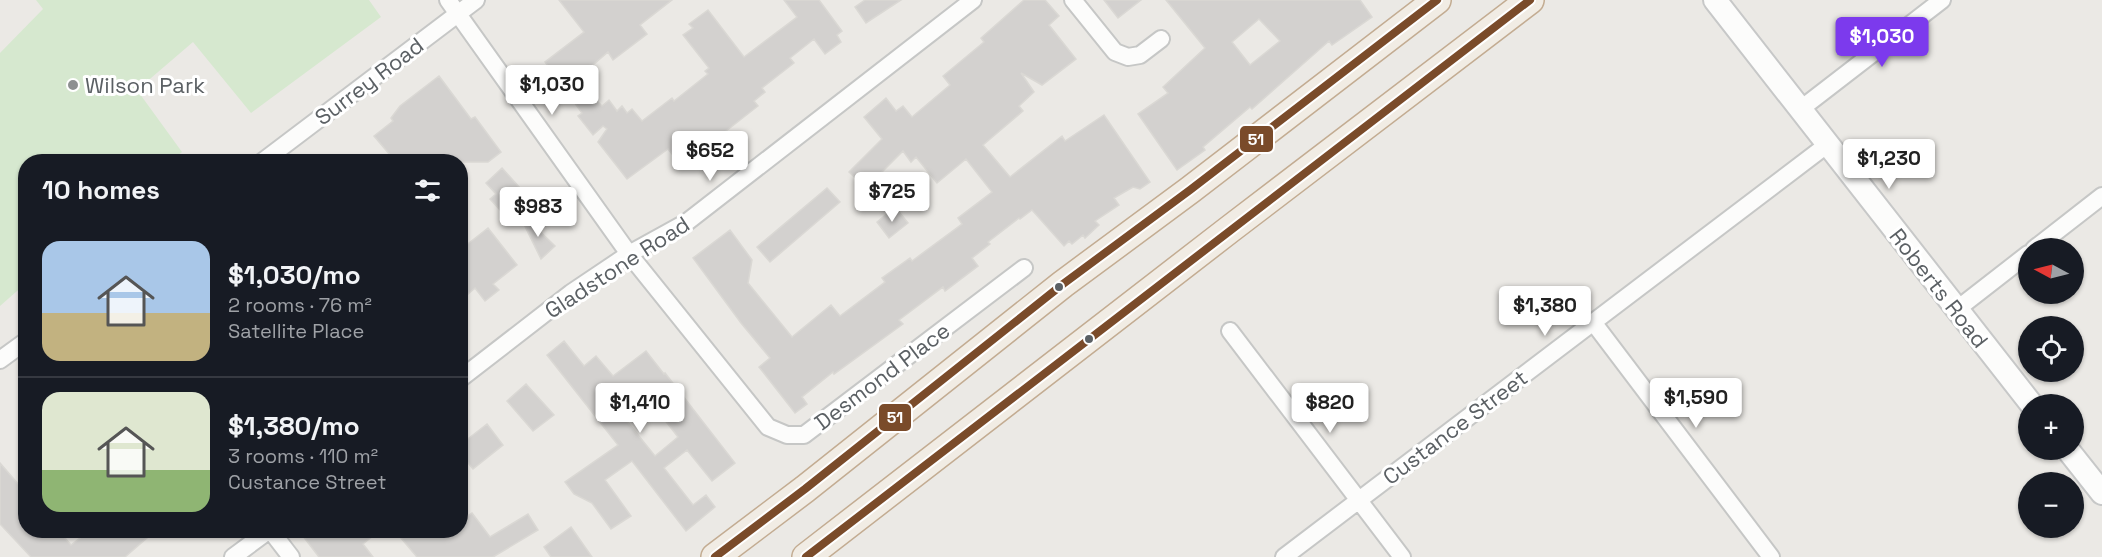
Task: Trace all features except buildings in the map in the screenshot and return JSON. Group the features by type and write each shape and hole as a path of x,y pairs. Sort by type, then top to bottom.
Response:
{"highway":[{"path":"715,557 805,489 1063,284 1190,190 1437,0"},
{"path":"807,557 1530,0"}],"main road":[{"name":"Roberts Road","path":"1715,0 1802,108 1827,144 2023,394"},
{"path":"2076,460 2102,493"}],"street":[{"name":"Desmond Place","path":"448,0 628,254 768,427 787,435 804,435 1024,268"},
{"name":"Surrey Road","path":"273,154 476,0"},
{"name":"Gladstone Road","path":"468,373 571,293 628,254 687,222 973,0"},
{"path":"1073,0 1114,52 1128,57 1140,55 1161,39"},
{"path":"1802,108 1942,0"},
{"name":"Custance Street","path":"1284,557 1827,144"},
{"path":"2048,238 2102,196"},
{"path":"1956,310 2018,262"},
{"path":"1593,322 1771,557"},
{"path":"1230,331 1402,557"},
{"path":"0,360 18,346"},
{"path":"233,557 259,538"},
{"path":"275,538 291,557"}],"green space":[{"name":"Wilson Park","path":"36,0 369,0 381,17 251,113 193,42 137,90 182,152 179,154 18,154 18,290 0,306 0,53 43,9"}],"transit line":[{"name":"51","path":"715,557 805,489 1063,284 1190,190 1437,0"},
{"name":"51","path":"806,557 1530,0"}],"place":[{"name":"Wilson Park","path":"73,85"}]}
